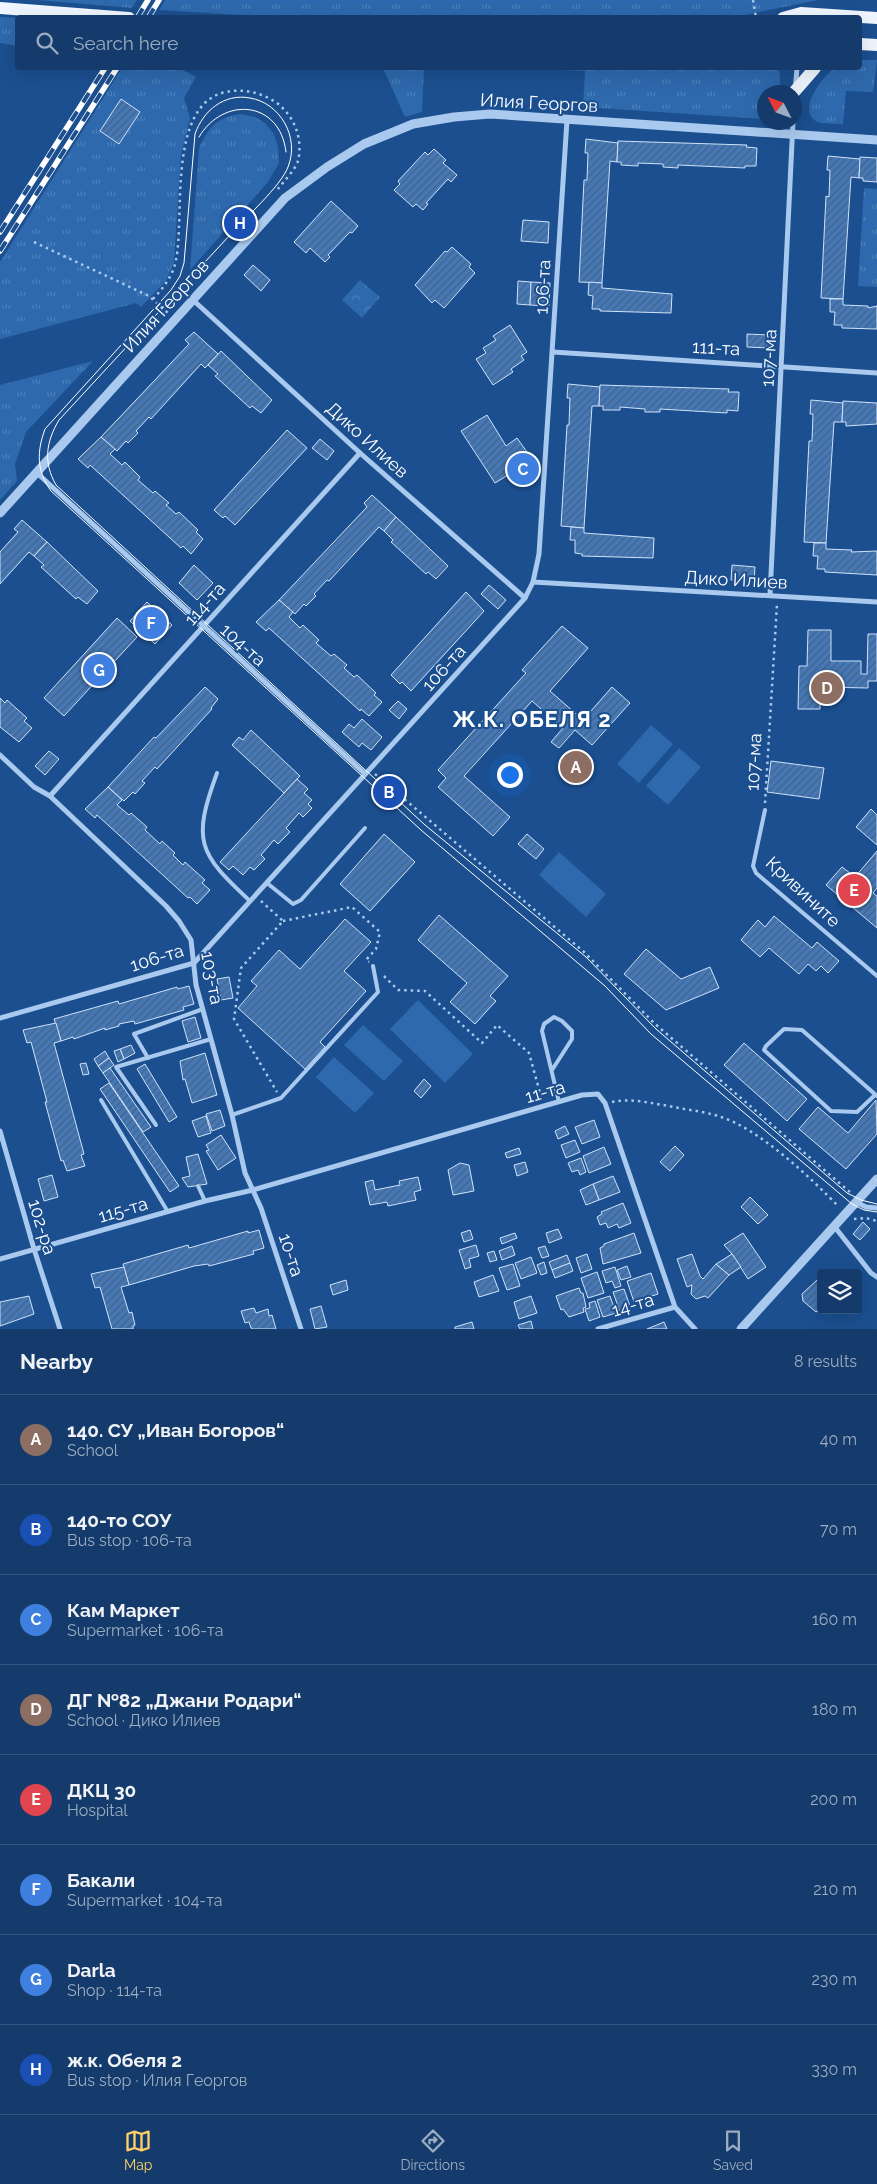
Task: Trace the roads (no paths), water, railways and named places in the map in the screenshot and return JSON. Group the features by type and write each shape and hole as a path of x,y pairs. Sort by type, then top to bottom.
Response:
{"main road":[{"path":"0,8 94,15"},
{"path":"862,17 877,18"},
{"path":"862,44 877,45"},
{"path":"801,85 813,70"}],"street":[{"path":"796,85 797,70"},
{"name":"Илия Георгов","path":"0,513 285,198 327,166 364,144 414,124 490,114 792,136 877,140"},
{"name":"106-та","path":"0,1018 194,963 525,598 533,582 539,554 567,120"},
{"name":"107-ма","path":"770,595 792,130"},
{"name":"Дико Илиев","path":"193,300 360,453 525,598"},
{"name":"111-та","path":"553,352 877,373"},
{"name":"114-та","path":"50,796 360,453"},
{"name":"104-та","path":"37,473 365,774"},
{"name":"Дико Илиев","path":"533,582 877,602"},
{"name":"103-та","path":"0,755 34,787 50,796 180,920 191,940 196,986 232,1115 245,1173 253,1190"},
{"name":"11-та","path":"253,1190 582,1095 598,1094 605,1103 675,1307"},
{"name":"102-ра","path":"0,1131 34,1249 60,1329"},
{"path":"741,1329 877,1179"},
{"name":"115-та","path":"0,1259 205,1201 253,1190"},
{"name":"10-та","path":"253,1190 261,1208 302,1329"},
{"path":"857,1201 866,1207 877,1208"},
{"path":"834,1226 871,1273 877,1277"},
{"path":"675,1307 695,1329"},
{"name":"14-та","path":"598,1329 675,1307"}],"lane":[{"path":"217,772 207,800 202,822 203,842 209,858 219,873 250,901"},
{"name":"Кривините","path":"765,810 752,866 756,873 877,976"},
{"path":"267,883 293,904 300,900 365,828"},
{"path":"232,1115 281,1098 378,992 373,966"},
{"path":"148,1058 134,1034 203,1009"},
{"path":"552,1070 572,1039 572,1031 562,1021 554,1017 544,1024 542,1030 552,1070 560,1102"},
{"path":"784,1029 802,1030 876,1096 857,1112 831,1111 764,1050 784,1029"},
{"path":"156,1125 116,1067 211,1039"},
{"path":"101,1100 168,1212"},
{"path":"198,1186 205,1201"}],"tram line":[{"path":"877,1204 861,1200 847,1193 656,1029 586,957 425,825 56,485 49,468 48,452 51,436 59,420 270,193 288,167 291,156 289,133 285,123 278,114 261,101 250,98 240,97 223,101 203,118 195,134 184,263 180,276 171,290 45,429 40,445 39,460 46,483 51,491 421,830 605,986 651,1034 852,1204 864,1210 877,1212"},
{"path":"199,137 209,124 222,115 235,110 249,110 262,114 273,122 282,135 286,152"}],"railway":[{"path":"139,15 148,0"},
{"path":"150,15 159,0"},
{"path":"0,232 104,70"},
{"path":"0,251 116,70"}],"place":[{"name":"ж.к. Обеля 2","path":"240,223"},
{"name":"Кам Маркет","path":"523,469"},
{"name":"Бакали","path":"151,623"},
{"name":"Darla","path":"99,670"},
{"name":"ДГ №82 „Джани Родари“","path":"827,688"},
{"name":"140. СУ „Иван Богоров“","path":"576,767"},
{"name":"140-то СОУ","path":"389,792"},
{"name":"ДКЦ 30","path":"854,890"}],"district":[{"name":"Ж.К. ОБЕЛЯ 2","path":"532,719"}]}
